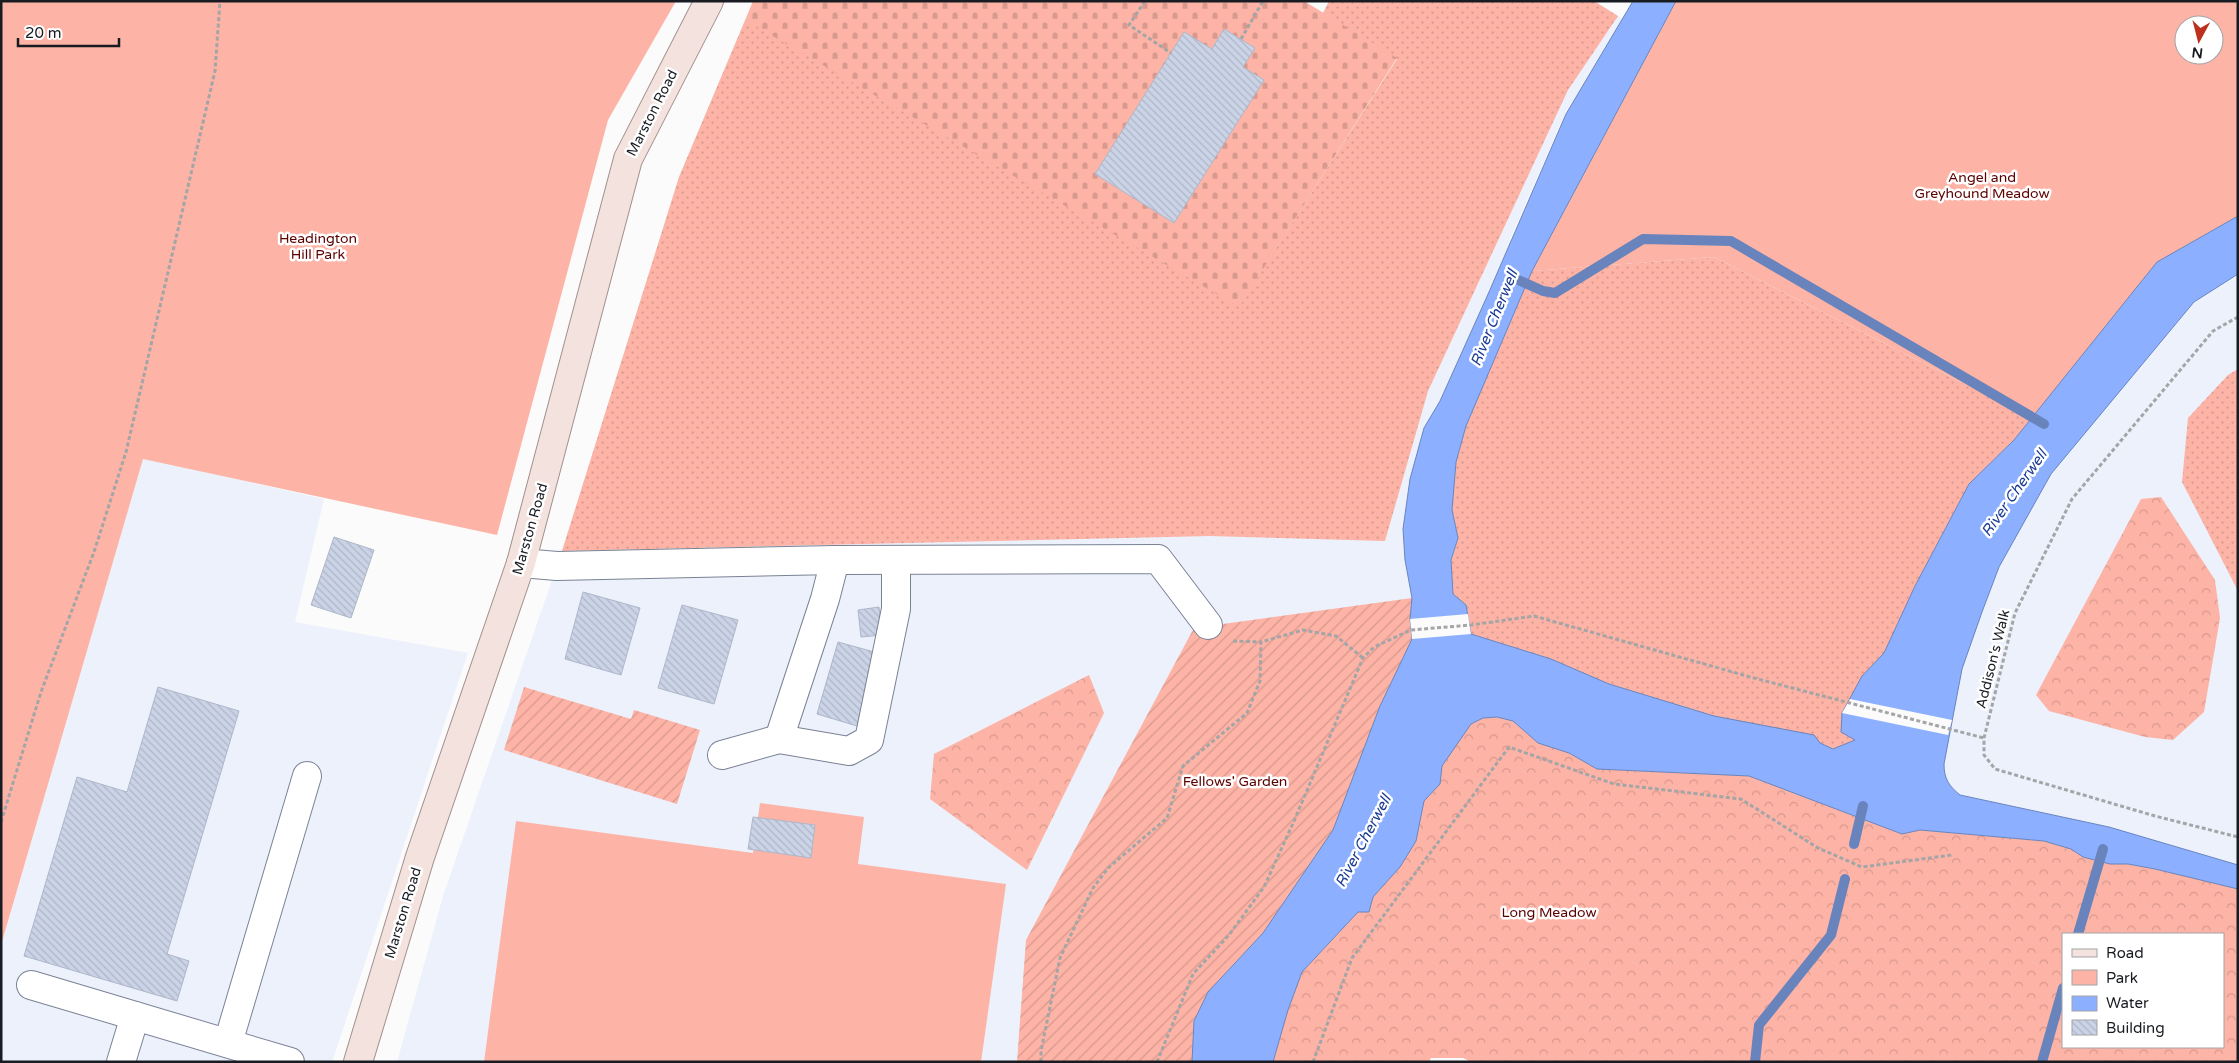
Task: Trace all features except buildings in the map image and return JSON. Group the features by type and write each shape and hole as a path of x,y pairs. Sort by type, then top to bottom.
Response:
{"main road":[{"name":"Marston Road","path":"358,1062 420,857 521,563 628,159 709,1"}],"lane":[{"path":"521,563 558,566 835,560 1158,559 1208,625"},
{"path":"779,739 825,599 835,560"},
{"path":"722,755 779,739 849,751 869,740 896,609 896,560"},
{"path":"228,1043 307,776"},
{"path":"31,985 290,1062"},
{"path":"121,1062 134,1016"}],"path":[{"path":"1,822 41,692 94,552 126,452 215,71 220,1"},
{"path":"1145,1 1129,25 1171,53"},
{"path":"1240,38 1261,2"},
{"name":"Addison's Walk","path":"2238,317 2213,331 2072,499 2015,613 1984,738 1984,755 1996,769 2155,816 2238,837"},
{"path":"1157,1062 1192,974 1229,935 1264,888 1363,658 1374,648 1411,630 1471,625 1534,616 1754,678 1984,738"},
{"path":"1041,1062 1041,1051 1060,958 1092,888 1108,868 1167,818 1183,766 1248,713 1260,681 1262,642 1304,630 1336,636 1363,658"},
{"path":"1313,1062 1352,958 1509,748 1614,784 1741,799 1818,848 1862,867 1952,854"}],"shaded area":[{"path":"1329,1 1594,1 1624,20 1565,114 1510,239 1535,267 2035,412 2079,440 2194,303 2222,282 2238,274 2238,889 1960,795 1949,786 1944,775 1943,764 1714,716 1194,1021 1192,1062 397,1062 443,896 562,551 679,177 746,18 1238,306 1397,59 1323,13"},
{"path":"143,458 324,499 295,622 468,653 332,1062 1,1062 1,945"}],"green space":[{"name":"Headington Hill Park","path":"1,1 676,1 608,120 497,535 143,459 1,945"},
{"path":"753,1 1304,1 1397,58 1239,307 747,21 746,18"},
{"path":"1329,1 1594,1 1618,16 1568,90 1428,391 1385,541 1210,536 562,551 679,177 746,18 1239,306 1397,59 1323,13"},
{"name":"Angel and Greyhound Meadow","path":"1676,1 2238,1 2238,216 2157,262 2032,418 1714,257 1532,271"},
{"path":"1714,257 2032,418 2014,440 1969,484 1915,586 1884,653 1862,676 1856,740 1833,749 1820,743 1714,716 1609,684 1551,659 1471,634 1466,605 1453,594 1451,561 1458,538 1452,510 1456,462 1466,426 1532,271"},
{"path":"2238,369 2238,591 2182,482 2188,418 2228,375"},
{"path":"2161,497 2215,580 2220,618 2204,712 2173,740 2145,737 2049,711 2036,695 2141,499"},
{"name":"Fellows' Garden","path":"1412,598 1410,619 1412,639 1380,706 1333,830 1263,933 1208,992 1194,1021 1192,1062 1017,1062 1026,940 1194,628"},
{"path":"1089,675 1104,713 1027,870 930,799 934,754"},
{"path":"524,687 631,719 634,710 700,730 677,804 504,750"},
{"name":"Long Meadow","path":"1497,717 1513,721 1538,743 1569,753 1597,769 1749,776 1902,834 1920,830 2044,841 2072,849 2083,857 2110,864 2128,864 2155,869 2238,889 2238,1062 1471,1062 1463,1058 1431,1058 1429,1062 1273,1062 1288,1010 1302,972 1358,912 1369,912 1373,897 1400,867 1416,841 1424,801 1440,784 1442,766 1471,724 1483,718"},
{"path":"760,803 864,817 858,864 1006,884 981,1062 484,1062 516,821 753,853"}],"water":[{"name":"River Cherwell","path":"1633,1 1676,1 1532,271 1466,426 1456,462 1452,510 1458,538 1451,560 1453,594 1466,605 1471,634 1551,659 1609,684 1714,716 1814,735 1820,743 1833,749 1855,740 1841,732 1842,713 1862,676 1884,653 1915,586 1969,484 2014,440 2157,262 2238,216 2238,274 2194,302 2051,474 1999,567 1962,669 1944,764 1948,782 1960,795 2109,827 2238,865 2238,889 2155,869 2128,864 2110,864 2083,857 2071,849 2044,841 1920,830 1902,834 1749,776 1597,769 1569,753 1538,743 1513,721 1497,717 1483,718 1471,724 1442,766 1440,784 1424,801 1416,841 1400,867 1373,897 1369,912 1358,912 1302,972 1288,1010 1273,1062 1192,1062 1194,1021 1208,992 1263,933 1333,830 1380,706 1412,639 1410,619 1412,598 1405,560 1403,529 1410,479 1424,428 1440,401 1566,114"}],"pier":[{"path":"1468,614 1471,634 1412,639 1410,619"},
{"path":"1850,699 1952,720 1948,735 1842,713"}],"waterway":[{"name":"River Cherwell","path":"1516,279 1543,291 1555,293 1643,239 1731,241 2044,424"},
{"path":"1854,844 1863,806"},
{"path":"2078,933 2103,849"},
{"path":"1755,1062 1759,1025 1831,935 1845,879"},
{"path":"2042,1062 2062,992"}]}
